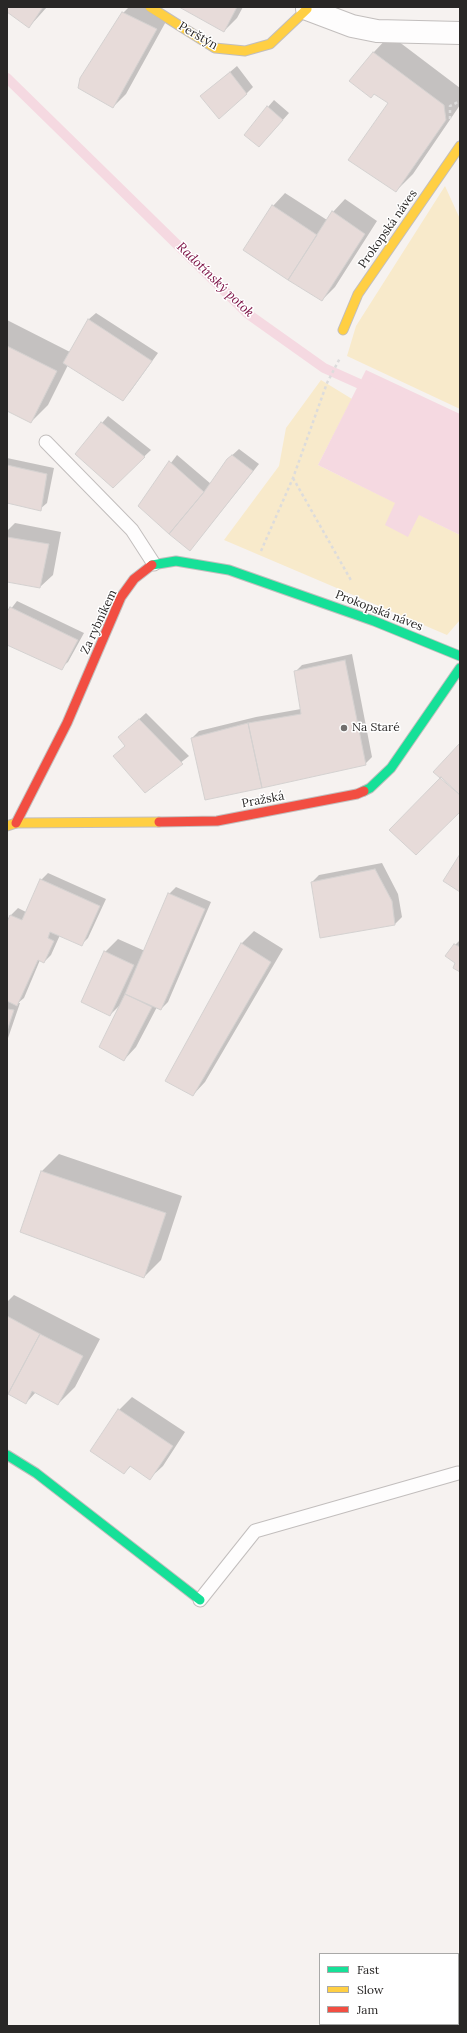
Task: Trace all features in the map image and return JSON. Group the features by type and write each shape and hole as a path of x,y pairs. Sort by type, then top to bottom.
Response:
{"street":[{"name":"Perštýn","path":"150,7 215,48 246,51 270,44 307,8 352,26 377,31 460,33"},
{"name":"Prokopská náves","path":"343,330 358,294 460,146"},
{"name":"Za rybníkem","path":"12,824 67,723 122,597 134,579 154,564 176,561 229,570 288,590"},
{"name":"Prokopská náves","path":"288,590 374,621 460,656"},
{"name":"Pražská","path":"12,824 217,821 357,794 370,788 391,768 460,668"},
{"path":"7,1455 36,1473 200,1600"}],"lane":[{"path":"46,442 132,530 154,564"},
{"path":"200,1600 255,1531 458,1473"}],"path":[{"path":"250,577 292,478 327,383 338,364"},
{"path":"292,478 374,621"}],"shaded area":[{"path":"445,186 460,219 460,409 347,356 356,326"},
{"path":"366,370 460,414 460,535 419,515 408,537 385,525 395,503 318,465"},
{"path":"321,380 352,399 318,465 396,503 407,536 418,514 460,535 460,620 447,635 224,540 279,466 286,428"}],"building":[{"path":"7,7 43,7 29,28 7,12"},
{"path":"179,7 237,7 224,32"},
{"path":"122,12 157,29 113,108 78,88 80,78"},
{"path":"373,52 444,105 446,120 396,192 348,160 388,103 374,94 371,98 349,81"},
{"path":"230,72 247,94 219,119 200,96"},
{"path":"267,106 283,120 259,147 244,135"},
{"path":"272,205 317,235 288,280 243,250"},
{"path":"332,211 365,234 322,301 288,280"},
{"path":"88,319 152,361 123,401 63,363"},
{"path":"7,346 57,371 31,423 7,411"},
{"path":"101,422 145,457 113,488 75,454"},
{"path":"232,455 253,471 190,551 169,534 204,492 227,459"},
{"path":"169,461 204,492 169,534 138,506"},
{"path":"7,465 47,474 41,511 7,503"},
{"path":"7,537 49,544 40,588 7,582"},
{"path":"10,607 78,640 62,670 7,645 7,612"},
{"path":"345,660 366,765 262,788 248,723 301,714 294,671"},
{"path":"139,719 183,764 145,793 113,756 125,746 118,737"},
{"path":"248,723 262,788 205,800 191,738"},
{"path":"460,743 460,795 433,772"},
{"path":"441,777 460,795 460,812 416,855 389,830"},
{"path":"460,854 460,892 443,881"},
{"path":"375,869 392,901 395,925 320,938 311,882"},
{"path":"40,879 100,906 82,946 50,932 48,938 54,941 44,963 38,960 17,1006 7,1001 7,922 10,915 22,920"},
{"path":"168,893 205,909 161,1010 125,994"},
{"path":"241,943 271,962 193,1096 165,1081"},
{"path":"454,944 460,947 460,972 453,968 455,963 445,956"},
{"path":"104,951 134,965 110,1016 81,1002"},
{"path":"125,994 152,1007 124,1061 99,1047"},
{"path":"7,1009 14,1010 7,1031"},
{"path":"41,1171 166,1213 144,1278 20,1232"},
{"path":"7,1316 40,1334 8,1394 7,1394"},
{"path":"40,1334 83,1356 58,1405 32,1391 26,1404 8,1394"},
{"path":"118,1409 173,1446 150,1480 130,1466 124,1474 90,1451"}],"waterway":[{"name":"Radotínský potok","path":"7,78 248,314 324,368 371,389"}],"traffic: fast":[{"path":"152,565 176,561 229,570 374,621 460,656"},
{"path":"364,791 370,788 391,768 460,668"},
{"path":"7,1455 36,1473 200,1600"}],"traffic: slow":[{"path":"150,7 215,48 245,51 270,44 307,9 306,7"},
{"path":"343,330 358,294 460,146"},
{"path":"7,826 16,823 159,822"}],"traffic: jam":[{"path":"16,823 67,723 121,597 134,579 152,565"},
{"path":"159,822 217,821 357,794 364,791"}],"place":[{"name":"Na Staré","path":"344,728"}]}
